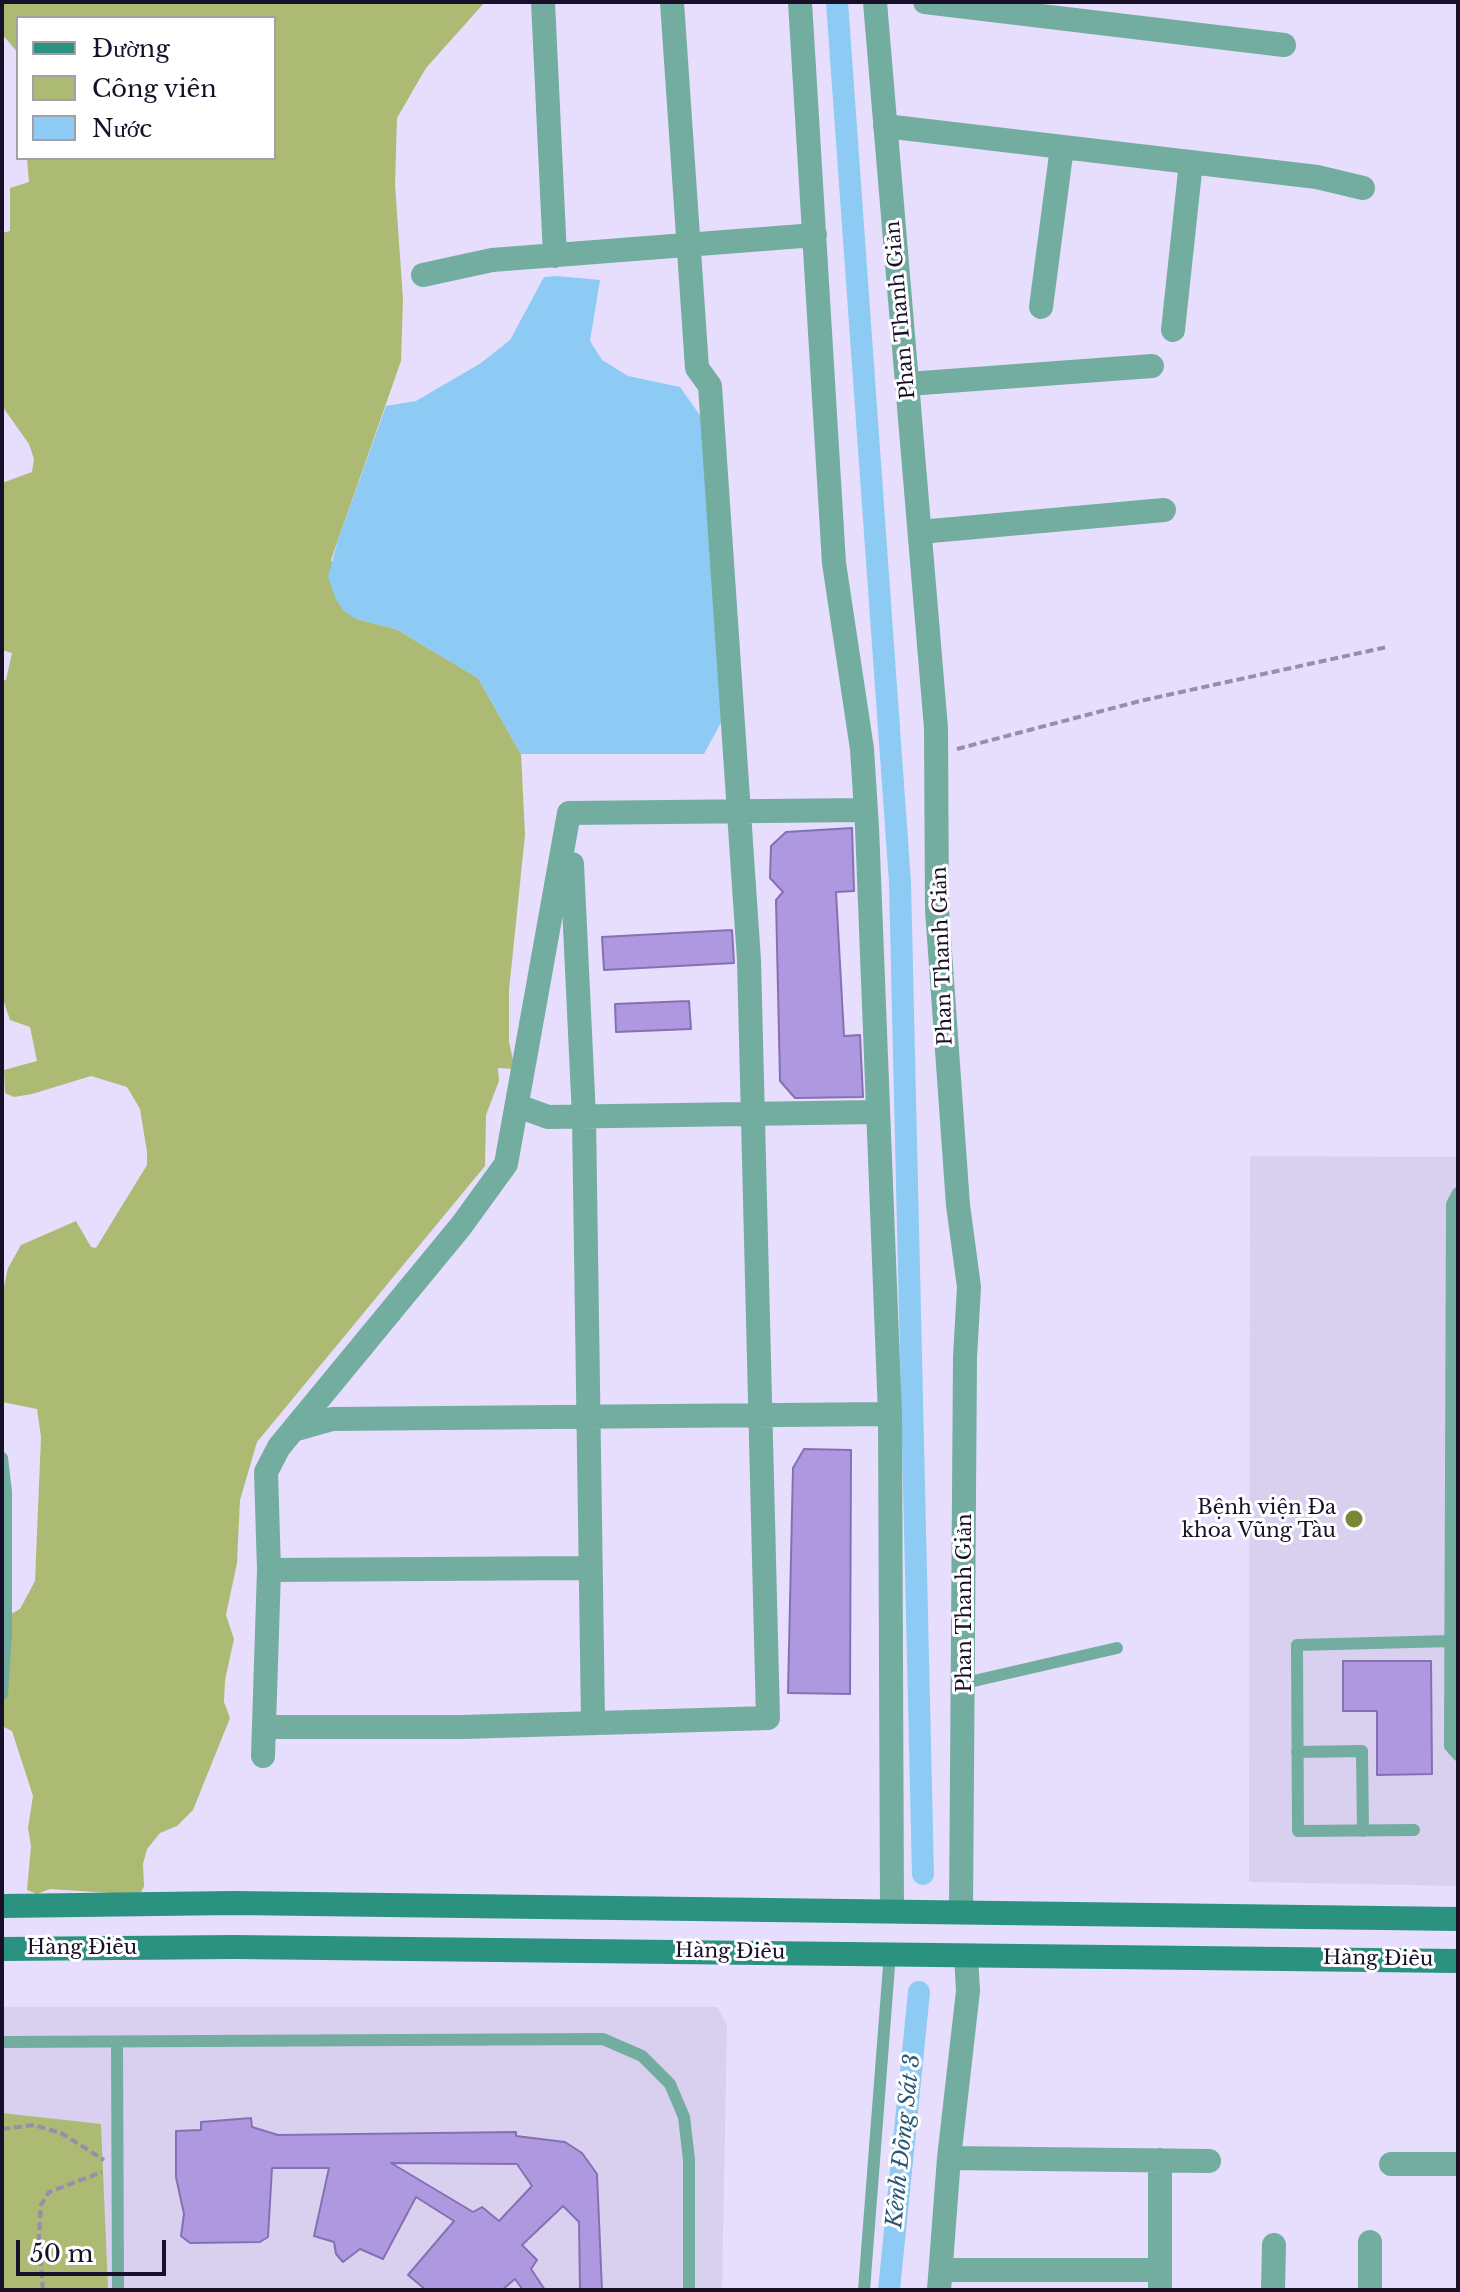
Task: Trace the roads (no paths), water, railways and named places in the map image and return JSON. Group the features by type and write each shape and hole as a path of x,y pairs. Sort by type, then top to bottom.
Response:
{"main road":[{"name":"Hàng Điều","path":"2,1906 234,1903 1458,1919"},
{"path":"234,1903 235,1947"},
{"path":"1314,1916 1314,1957"},
{"name":"Hàng Điều","path":"2,1949 235,1947 1458,1961"}],"street":[{"path":"543,2 555,256"},
{"path":"264,1727 462,1727 593,1721 724,1722 768,1718 755,1113 739,812 710,386 697,368 672,2"},
{"path":"800,2 834,563 862,749 890,1414 892,1910"},
{"name":"Phan Thanh Giản","path":"875,2 920,532 936,755 940,969 958,1205 969,1287 965,1357 961,1911"},
{"path":"925,2 1284,45"},
{"path":"885,126 1317,177 1363,188"},
{"path":"1041,307 1062,147"},
{"path":"1173,330 1191,162"},
{"path":"423,275 492,260 815,235"},
{"path":"908,384 1152,366"},
{"path":"920,532 1164,510"},
{"path":"569,813 864,810"},
{"path":"263,1756 269,1570 266,1472 279,1447 297,1429 506,1164 569,813"},
{"path":"569,813 584,1117 593,1721"},
{"path":"518,1106 548,1117 876,1112"},
{"path":"297,1429 332,1419 890,1414"},
{"path":"269,1570 589,1568"},
{"path":"966,1956 968,1991 949,2158 940,2280 1160,2280 1160,2160"},
{"path":"949,2158 1209,2161"},
{"path":"1391,2164 1458,2164"},
{"path":"1370,2242 1370,2290"},
{"path":"1273,2290 1274,2245"}],"lane":[{"path":"1458,1193 1452,1204 1456,1358 1451,1641 1454,1699 1450,1746 1458,1755"},
{"path":"2,1458 6,1492 6,1634 2,1694"},
{"path":"1414,1830 1298,1831 1297,1645 1451,1641"},
{"path":"965,1683 1117,1648"},
{"path":"1297,1752 1362,1751 1363,1831"},
{"path":"864,2290 890,1953"},
{"path":"2,2042 603,2039 642,2056 670,2084 684,2117 689,2160 689,2290"},
{"path":"117,2042 118,2290"}],"water":[{"path":"544,277 600,280 590,341 602,360 628,376 680,387 704,421 724,717 704,754 521,754 478,678 396,629 356,619 345,612 336,600 328,577 338,540 386,406 416,401 481,363 510,340"}],"waterway":[{"path":"837,2 900,882 923,1874"},
{"name":"Kênh Đồng Sát 3","path":"889,2290 919,1992"}],"place":[{"name":"Bệnh viện Đa khoa Vũng Tàu","path":"1354,1519"}]}
